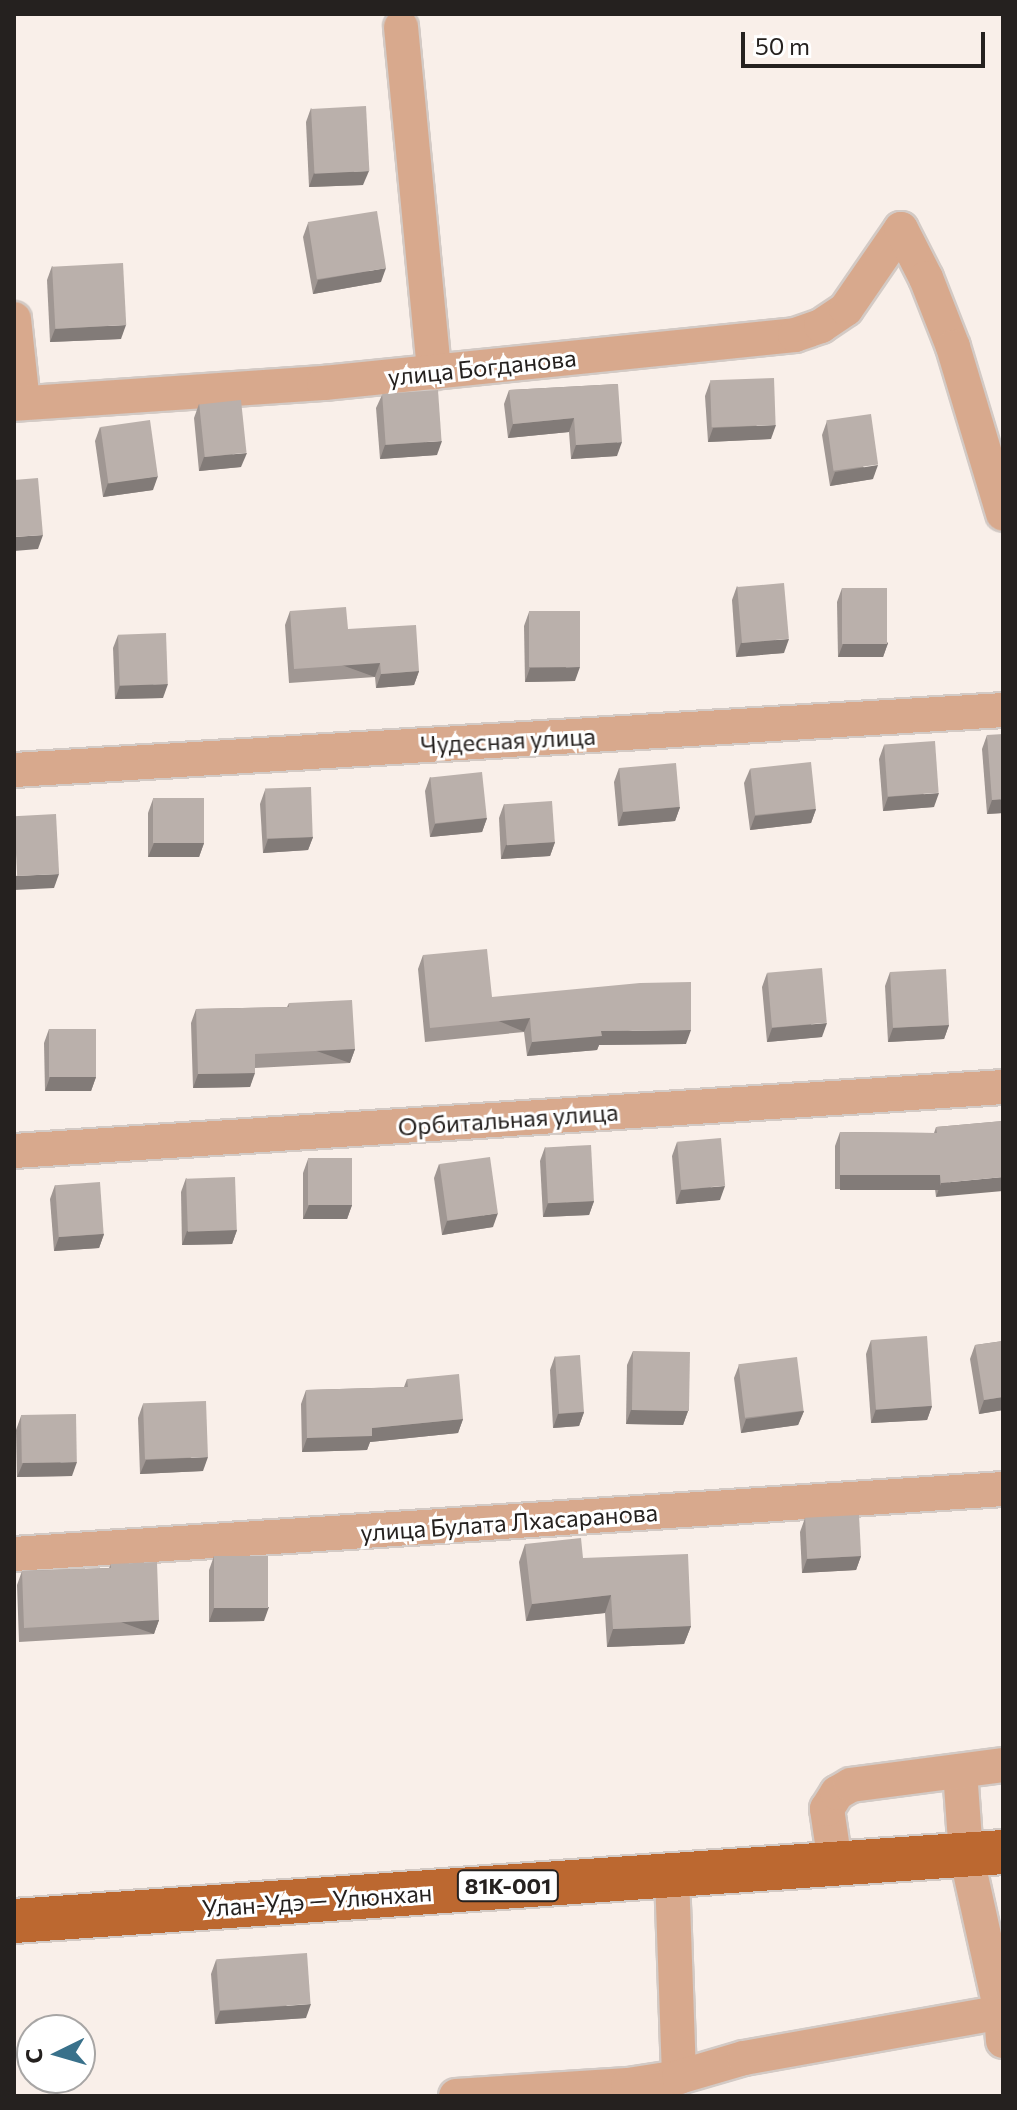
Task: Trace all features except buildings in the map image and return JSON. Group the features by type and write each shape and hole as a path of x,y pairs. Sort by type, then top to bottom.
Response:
{"main road":[{"name":"Улан-Удэ — Улюнхан","path":"14,1921 985,1853"}],"street":[{"path":"401,27 434,372"},
{"name":"улица Богданова","path":"18,404 434,372 795,335 821,326 846,309 901,229 926,278 953,347 1003,514"},
{"path":"14,319 18,404"},
{"name":"Чудесная улица","path":"14,770 1003,710"},
{"name":"Орбитальная улица","path":"14,1151 1003,1087"},
{"name":"улица Булата Лхасаранова","path":"14,1554 1003,1489"},
{"path":"835,1863 827,1809 837,1793 851,1785 1003,1765"},
{"path":"456,2096 628,2090 744,2058 1002,2021 985,1853 960,1771"},
{"path":"672,1875 679,2077"}]}
